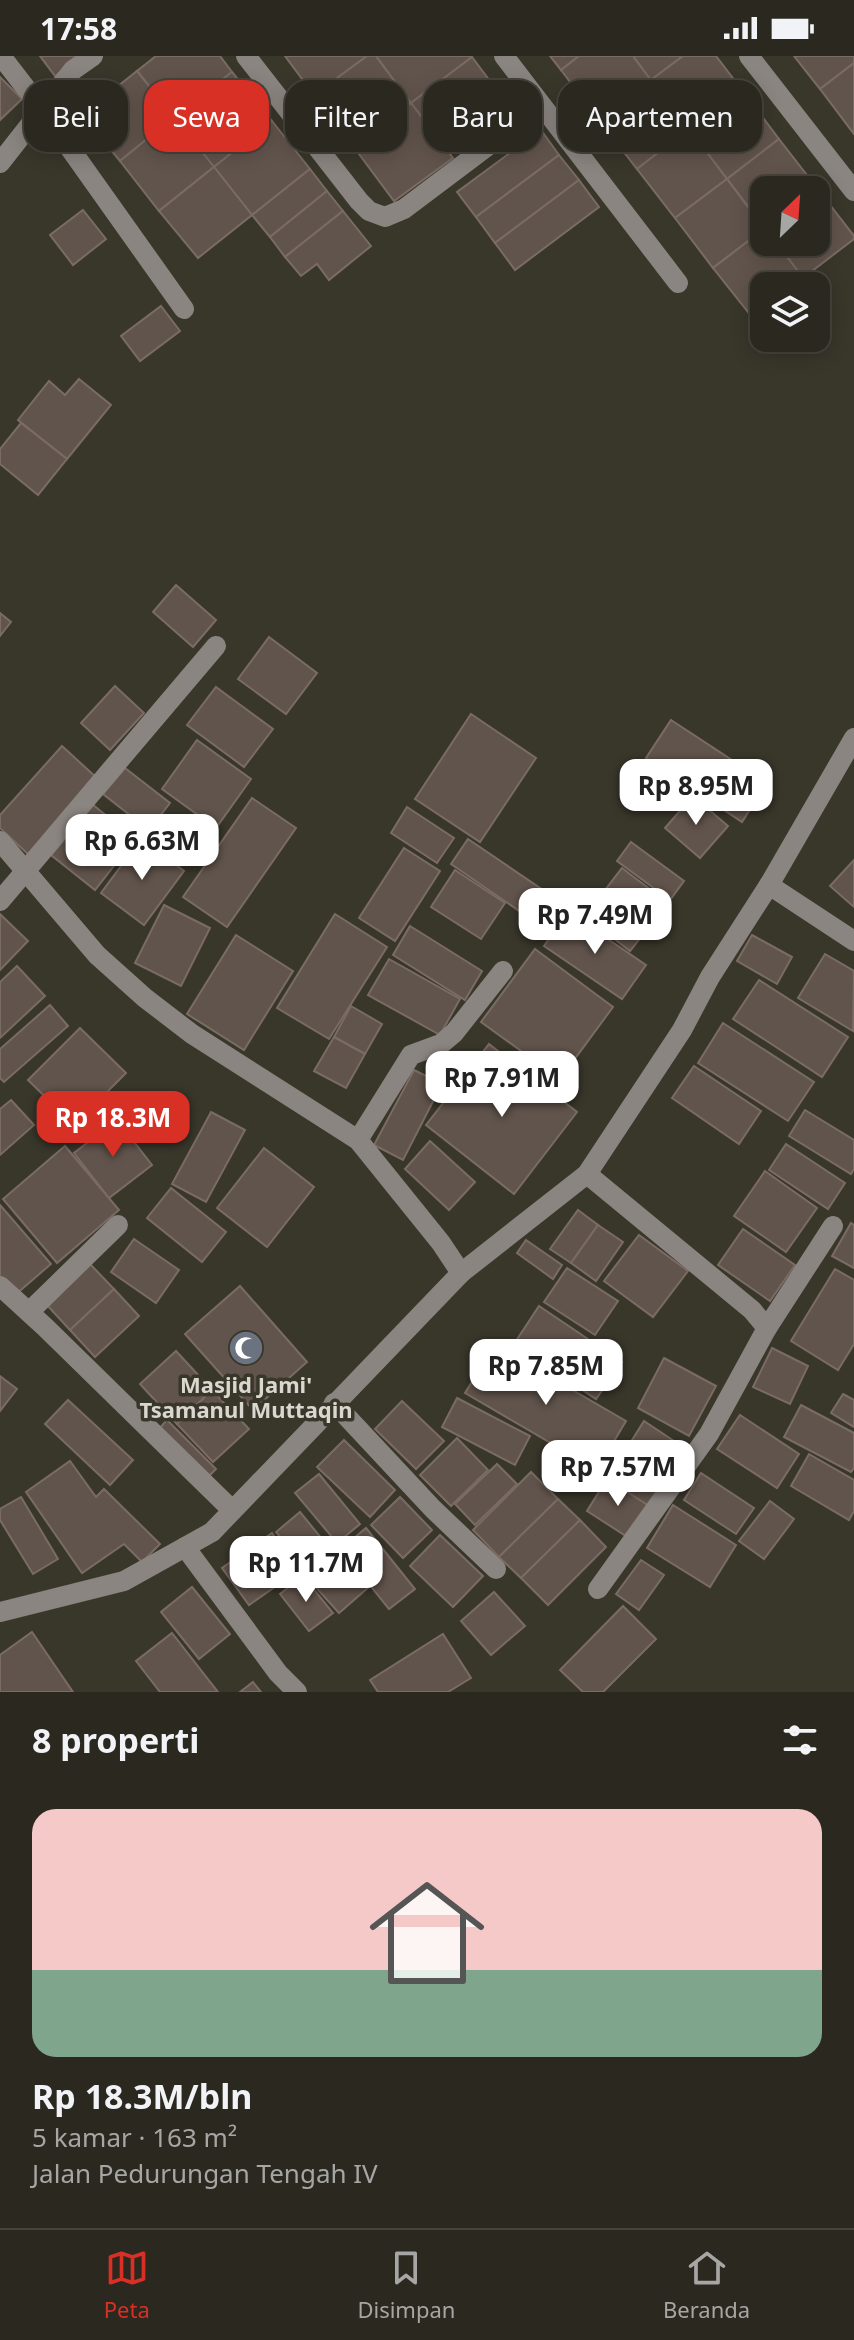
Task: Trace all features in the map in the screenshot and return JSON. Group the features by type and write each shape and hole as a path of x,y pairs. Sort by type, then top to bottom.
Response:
{"street":[{"path":"1,56 24,86"},
{"path":"65,80 73,70 93,56"},
{"path":"246,56 369,211 385,217 404,209 480,152"},
{"path":"504,56 522,80"},
{"path":"749,56 850,178"},
{"path":"542,107 678,283"},
{"path":"0,163 24,132"},
{"path":"73,152 184,309"},
{"path":"0,901 216,646"},
{"path":"0,1612 124,1581 212,1532 461,1273 587,1174 682,1030 710,977 769,885 854,738"},
{"path":"0,841 97,955 145,998 192,1034 358,1140 441,1243 461,1273"},
{"path":"769,885 854,941"},
{"path":"358,1140 411,1055 441,1044 454,1033 503,971"},
{"path":"587,1174 752,1310 767,1328"},
{"path":"29,1312 118,1225"},
{"path":"598,1589 709,1434 767,1328 833,1226"},
{"path":"0,1286 232,1510"},
{"path":"334,1403 433,1509 496,1569"},
{"path":"185,1547 278,1673 297,1692"}],"building":[{"path":"40,56 81,56 55,76"},
{"path":"156,56 220,56 232,72 222,80 144,80 137,71"},
{"path":"285,56 367,56 334,80 303,80"},
{"path":"367,56 376,56 394,80 334,80"},
{"path":"376,56 472,57 442,80 423,80 423,94 411,103 407,98 407,80 394,80"},
{"path":"550,56 579,56 561,70"},
{"path":"579,56 633,56 651,80 569,80 561,70"},
{"path":"633,56 683,56 651,80"},
{"path":"683,56 716,56 734,80 651,80"},
{"path":"794,56 854,56 854,63 820,89"},
{"path":"472,57 489,80 442,80"},
{"path":"854,63 854,134 820,89"},
{"path":"137,71 144,80 144,141 120,161 113,152 128,152 126,80"},
{"path":"232,72 239,80 222,80"},
{"path":"0,77 22,99 0,120"},
{"path":"423,94 423,119 411,103"},
{"path":"411,103 423,119 423,152 448,152 453,158 394,201 357,152 407,152 407,106"},
{"path":"762,116 779,139 727,179 706,152 762,152"},
{"path":"272,121 285,137 285,152 297,152 310,169 252,215 214,167 233,152 269,152 269,123"},
{"path":"542,131 559,155 476,217 457,192 511,152 542,152"},
{"path":"779,139 808,176 750,176 750,209 727,179"},
{"path":"144,141 144,152 202,152 214,167 159,211 120,161"},
{"path":"202,152 233,152 214,167"},
{"path":"624,152 659,152 637,169"},
{"path":"659,152 706,152 727,179 675,218 637,169"},
{"path":"559,155 579,180 495,243 476,217"},
{"path":"214,167 252,215 198,258 159,211"},
{"path":"310,169 327,191 270,237 252,215"},
{"path":"727,179 750,210 750,240 713,268 675,218"},
{"path":"579,180 599,207 515,270 495,243"},
{"path":"327,191 343,211 285,257 270,237"},
{"path":"830,205 854,239 811,272 798,272 786,256 830,256"},
{"path":"83,210 106,239 73,265 50,235"},
{"path":"343,211 371,246 329,280 317,264 301,276 285,257"},
{"path":"750,240 750,256 786,256 798,272 750,272 750,314 713,268"},
{"path":"161,306 180,331 140,361 121,336"},
{"path":"79,379 111,405 67,459 18,420 49,381 65,395"},
{"path":"21,423 67,459 38,495 0,464 0,449"},
{"path":"176,585 216,620 193,647 153,612"},
{"path":"0,613 11,622 0,636"},
{"path":"269,637 317,673 286,714 238,679"},
{"path":"115,686 144,713 110,750 81,723"},
{"path":"216,687 273,729 244,767 187,725"},
{"path":"471,714 536,758 480,842 415,799"},
{"path":"671,720 767,783 742,822 646,758"},
{"path":"197,740 251,779 216,828 162,789"},
{"path":"62,746 98,779 29,855 0,828 0,815"},
{"path":"125,768 170,803 149,830 103,794"},
{"path":"693,796 728,826 700,858 665,828"},
{"path":"252,798 296,828 227,927 183,897"},
{"path":"92,804 135,839 95,890 51,855"},
{"path":"407,807 454,838 437,863 391,833"},
{"path":"141,839 184,871 144,925 101,893"},
{"path":"468,839 546,892 528,917 451,864"},
{"path":"631,842 684,881 670,900 617,861"},
{"path":"404,848 440,871 395,941 359,918"},
{"path":"854,860 854,907 830,886"},
{"path":"622,868 668,903 630,951 585,916"},
{"path":"455,870 505,903 481,939 431,907"},
{"path":"164,905 210,928 181,986 135,963"},
{"path":"568,912 646,965 622,999 544,946"},
{"path":"0,914 28,941 0,970"},
{"path":"335,914 387,947 329,1039 277,1008"},
{"path":"410,926 482,971 465,1000 393,955"},
{"path":"236,935 293,971 244,1050 187,1014"},
{"path":"752,935 792,957 777,984 737,961"},
{"path":"535,949 613,1007 560,1079 481,1022"},
{"path":"825,954 854,971 853,1031 798,998"},
{"path":"389,959 460,999 440,1035 368,995"},
{"path":"17,966 45,996 0,1038 0,982"},
{"path":"759,980 848,1037 822,1077 733,1019"},
{"path":"50,1005 68,1026 4,1082 0,1078 0,1049"},
{"path":"351,1006 382,1024 365,1054 334,1037"},
{"path":"723,1023 814,1082 788,1121 698,1063"},
{"path":"80,1028 126,1073 74,1125 28,1080"},
{"path":"334,1037 365,1054 346,1088 314,1071"},
{"path":"489,1044 577,1112 514,1194 426,1125"},
{"path":"694,1066 761,1111 739,1144 672,1098"},
{"path":"414,1070 442,1084 403,1160 374,1145"},
{"path":"11,1100 34,1125 0,1155 0,1109"},
{"path":"805,1110 854,1140 854,1169 851,1174 789,1136"},
{"path":"211,1112 245,1130 206,1202 172,1184"},
{"path":"117,1120 152,1165 109,1198 74,1153"},
{"path":"430,1141 475,1182 449,1210 405,1169"},
{"path":"786,1144 845,1183 828,1209 769,1170"},
{"path":"65,1146 119,1210 57,1263 3,1199"},
{"path":"264,1148 314,1187 267,1247 217,1208"},
{"path":"765,1171 817,1208 786,1252 734,1216"},
{"path":"171,1188 226,1232 202,1262 147,1218"},
{"path":"0,1205 51,1264 15,1295 0,1277"},
{"path":"578,1210 598,1225 571,1263 550,1249"},
{"path":"851,1223 854,1225 854,1268 832,1256"},
{"path":"598,1225 623,1242 596,1281 571,1263"},
{"path":"743,1229 795,1265 770,1301 718,1265"},
{"path":"639,1235 688,1271 653,1317 604,1281"},
{"path":"134,1239 179,1270 156,1303 111,1272"},
{"path":"526,1240 562,1265 553,1279 517,1253"},
{"path":"89,1263 114,1289 70,1330 46,1304"},
{"path":"567,1268 618,1301 595,1335 544,1302"},
{"path":"835,1269 854,1280 854,1344 838,1370 791,1341"},
{"name":"Masjid Jami' Tsamanul Muttaqin","path":"240,1286 307,1362 253,1410 185,1334"},
{"path":"114,1289 139,1316 95,1357 70,1330"},
{"path":"539,1306 622,1362 596,1399 514,1344"},
{"path":"495,1345 626,1421 597,1470 465,1393"},
{"path":"772,1348 808,1366 790,1404 753,1387"},
{"path":"176,1351 212,1390 177,1424 140,1384"},
{"path":"664,1358 716,1386 689,1436 638,1408"},
{"path":"0,1376 17,1389 0,1411"},
{"path":"212,1390 249,1429 213,1462 177,1424"},
{"path":"843,1394 854,1400 854,1427 831,1413"},
{"path":"457,1398 530,1436 515,1465 442,1427"},
{"path":"68,1400 133,1460 110,1485 45,1424"},
{"path":"402,1401 444,1441 416,1469 375,1429"},
{"path":"801,1405 854,1433 854,1468 851,1472 784,1437"},
{"path":"740,1415 799,1454 777,1488 717,1449"},
{"path":"167,1420 216,1469 206,1479 157,1431"},
{"path":"644,1421 686,1449 666,1480 624,1453"},
{"path":"457,1438 488,1470 451,1506 420,1475"},
{"path":"344,1440 395,1490 370,1517 317,1467"},
{"path":"624,1453 666,1480 649,1506 607,1479"},
{"path":"809,1454 854,1480 854,1511 849,1520 791,1486"},
{"path":"70,1461 96,1497 104,1489 160,1544 142,1562 124,1544 82,1573 26,1492"},
{"path":"497,1464 517,1484 475,1525 455,1504"},
{"path":"531,1472 558,1499 499,1557 473,1530"},
{"path":"701,1473 754,1508 736,1534 684,1500"},
{"path":"319,1474 360,1524 337,1543 295,1493"},
{"path":"607,1479 649,1506 629,1538 587,1511"},
{"path":"21,1497 58,1559 33,1574 0,1520 0,1509"},
{"path":"400,1497 432,1530 403,1558 371,1525"},
{"path":"558,1499 580,1520 521,1578 499,1557"},
{"path":"770,1501 794,1519 764,1559 739,1541"},
{"path":"673,1505 736,1545 710,1587 647,1548"},
{"path":"300,1512 331,1550 308,1570 276,1532"},
{"path":"580,1520 606,1547 548,1605 521,1578"},
{"path":"366,1528 415,1589 389,1609 341,1549"},
{"path":"272,1533 298,1571 249,1605 222,1568"},
{"path":"440,1535 483,1576 453,1607 410,1566"},
{"path":"342,1557 369,1587 339,1613 312,1583"},
{"path":"641,1560 664,1575 639,1610 616,1594"},
{"path":"303,1576 333,1613 309,1631 280,1594"},
{"path":"192,1587 230,1634 199,1659 161,1612"},
{"path":"494,1592 525,1626 491,1655 461,1621"},
{"path":"623,1606 656,1639 603,1692 583,1692 560,1670"},
{"path":"32,1632 73,1692 0,1692 0,1655"},
{"path":"172,1633 218,1692 160,1692 136,1661"},
{"path":"443,1634 471,1678 448,1692 378,1692 370,1680"},
{"path":"253,1682 261,1692 240,1692"}],"place":[{"name":"Masjid Jami' Tsamanul Muttaqin","path":"246,1348"}]}
